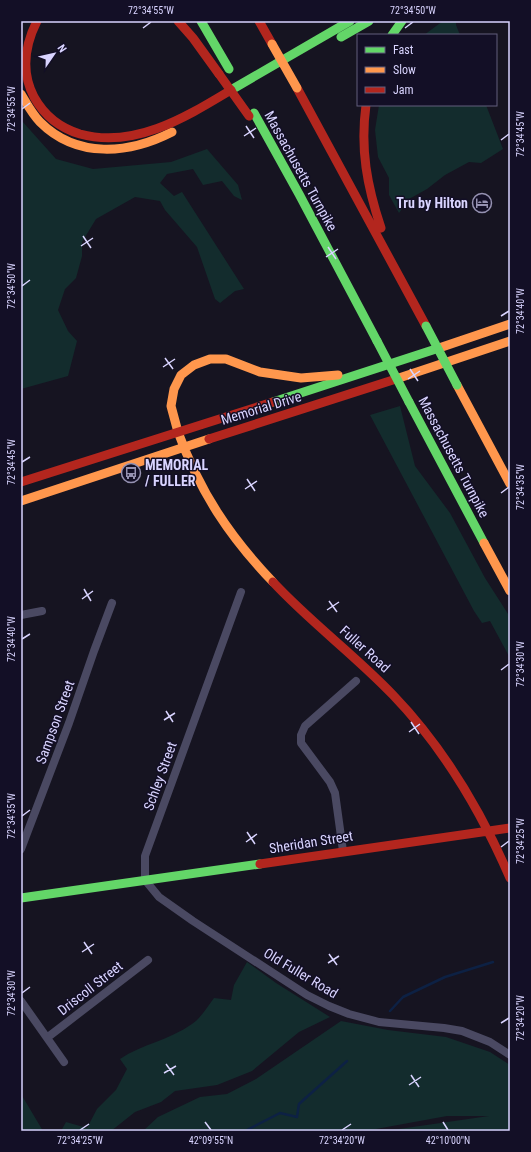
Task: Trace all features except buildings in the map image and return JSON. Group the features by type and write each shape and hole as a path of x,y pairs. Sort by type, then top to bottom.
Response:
{"main road":[{"path":"37,21 29,37 26,53 26,66 31,91 37,102 44,112 66,129 81,135 115,139 134,136 158,129 196,110 350,21"},
{"path":"178,21 193,38 251,114"},
{"name":"Massachusetts Turnpike","path":"200,21 229,69 251,114 279,158 510,591"},
{"path":"259,21 402,281 510,484"},
{"path":"335,40 369,21"},
{"path":"393,34 402,21"},
{"path":"280,72 295,64"},
{"path":"196,121 248,91"},
{"path":"21,94 37,119 50,132 68,142 86,147 109,150 130,148 153,142 182,128"},
{"path":"366,106 363,151 368,184 375,212 402,281"},
{"name":"Memorial Drive","path":"21,482 360,374 510,324"},
{"name":"Memorial Drive","path":"21,501 182,447 345,396 510,341"},
{"name":"Fuller Road","path":"360,374 301,378 260,372 226,359 210,359 194,365 181,375 174,389 171,406 182,447 191,468 210,504 241,548 297,607 369,670 421,726 464,787 488,831 510,878"},
{"name":"Sheridan Street","path":"21,898 510,828"}],"street":[{"name":"Schley Street","path":"145,880 145,856 241,592"},
{"name":"Sampson Street","path":"21,849 112,604"},
{"path":"21,615 42,611"},
{"path":"343,851 335,793 330,782 302,744 301,735 305,726 356,681"},
{"name":"Old Fuller Road","path":"145,880 159,897 193,922 307,995 329,1006 354,1016 379,1022 462,1031 490,1042 510,1055"},
{"name":"Driscoll Street","path":"48,1037 148,960"},
{"path":"21,1001 48,1037 64,1062"}],"green space":[{"path":"443,21 456,21 460,34 425,34"},
{"path":"379,106 486,106 503,149 481,163 469,162 445,175 427,189 409,199 399,213 389,195 389,178 378,157 375,130"},
{"path":"21,117 22,121 56,159 93,169 171,162 207,149 238,185 242,200 234,196 222,181 203,185 193,169 167,174 160,183 174,196 182,192 244,289 235,291 220,303 215,299 197,247 165,210 160,201 135,197 96,219 82,242 82,256 76,278 65,289 58,310 68,331 77,341 68,376 21,389"},
{"path":"400,406 415,466 450,513 485,578 510,617 510,658 490,621 482,623 474,611 370,415"},
{"path":"247,962 276,983 330,1017 299,1032 252,1071 217,1085 175,1091 161,1102 135,1112 111,1131 61,1131 66,1122 87,1128 97,1109 116,1090 127,1069 120,1059 137,1049 175,1034 192,1024 214,998 231,1000 234,985"},
{"path":"341,1021 388,1030 446,1037 490,1052 510,1065 510,1131 385,1131 489,1116 447,1116 365,1131 143,1131 158,1117 200,1097 227,1094 256,1079"},
{"path":"21,1094 43,1131 21,1131"}],"waterway":[{"path":"390,1011 403,997 445,977 493,962"},
{"path":"245,1131 280,1113 297,1117 299,1104 347,1061"}],"traffic: fast":[{"path":"201,21 229,69"},
{"path":"231,90 350,21"},
{"path":"341,37 369,21"},
{"path":"393,34 402,21"},
{"path":"254,113 377,341"},
{"path":"426,326 457,385"},
{"path":"377,341 409,402"},
{"path":"273,402 439,348"},
{"path":"409,402 484,543"},
{"path":"21,898 260,864"}],"traffic: slow":[{"path":"272,44 297,88"},
{"path":"21,94 40,122 55,134 70,142 87,147 104,149 121,148 138,145 172,132"},
{"path":"439,348 510,324"},
{"path":"396,379 510,341"},
{"path":"178,432 171,406 174,389 181,375 194,365 210,359 226,359 260,372 301,378 338,375"},
{"path":"457,385 510,484"},
{"path":"178,432 196,474 217,512 243,548 273,582"},
{"path":"21,501 209,439"},
{"path":"484,543 510,591"}],"traffic: jam":[{"path":"37,21 27,49 26,68 30,88 38,104 53,120 80,134 100,138 140,134 178,120 231,90"},
{"path":"178,21 193,38 219,74"},
{"path":"259,21 272,44"},
{"path":"219,74 249,116"},
{"path":"297,88 426,326"},
{"path":"366,106 364,121 364,152 372,197 381,228"},
{"path":"209,439 396,379"},
{"path":"21,482 273,402"},
{"path":"273,582 287,597 378,680 411,715 429,737 460,781 474,805 510,878"},
{"path":"260,864 510,828"}],"place":[{"name":"Tru by Hilton","path":"482,203"},
{"name":"MEMORIAL / FULLER","path":"131,473"}]}
